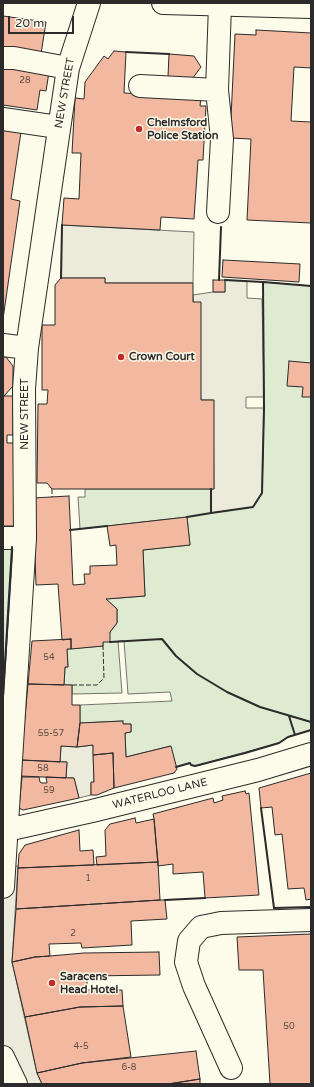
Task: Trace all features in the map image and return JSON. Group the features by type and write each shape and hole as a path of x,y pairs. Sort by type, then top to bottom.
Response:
{"street":[{"name":"NEW STREET","path":"3,887 25,538 24,389 27,348 58,127 68,68 89,3"},
{"path":"163,3 311,7"},
{"path":"218,212 222,139 217,90 220,5"},
{"path":"3,58 14,58 68,68"},
{"path":"140,86 217,90"},
{"path":"3,119 58,127"},
{"path":"3,345 27,348"},
{"path":"3,538 25,538"},
{"name":"WATERLOO LANE","path":"7,830 92,811 250,772 311,754"},
{"path":"231,1068 194,986 186,962 189,941 201,927 222,923 311,920"},
{"path":"3,1058 16,1084"}],"green space":[{"path":"263,282 311,286 311,730 288,737 279,743 195,766 191,765 190,763 176,767 170,746 126,757 125,733 131,732 131,724 123,724 122,721 80,723 80,705 172,701 170,692 128,694 124,641 118,641 122,693 72,694 72,685 64,685 65,667 68,667 67,649 103,646 103,642 117,623 117,609 106,599 145,596 143,550 190,545 187,517 80,529 78,497 85,497 85,489 211,489 262,493 264,408"},
{"path":"3,544 12,548 3,696"}],"shaded area":[{"path":"62,225 194,232 193,283 105,283 105,278 61,278"},
{"path":"225,280 247,281 247,298 262,299 264,397 246,397 246,408 264,408 262,493 253,507 211,513 211,489 214,489 213,400 201,400 193,295 225,292"},
{"path":"93,745 94,782 91,783 91,795 79,798 74,778 66,778 67,762 60,762 61,746 77,747"},
{"path":"3,866 18,866 12,962 37,1073 42,1084 3,1084"}],"building":[{"path":"3,16 46,22 41,54 3,48"},
{"path":"256,30 311,33 311,68 294,67 291,121 311,122 311,223 247,220 251,139 230,138 235,34 256,35"},
{"name":"Chelmsford Police Station","path":"114,51 126,52 124,93 201,97 200,106 206,106 203,160 198,160 194,219 161,217 160,230 62,225 64,198 79,199 81,153 72,153 75,98 84,99 85,82 104,56 108,59"},
{"path":"169,54 194,56 201,67 192,79 168,77"},
{"path":"3,64 49,72 46,91 40,90 37,110 3,105"},
{"path":"3,130 21,132 11,199 20,201 3,319"},
{"path":"223,260 300,264 299,282 222,277"},
{"name":"Crown Court","path":"61,278 105,278 105,283 193,283 193,302 201,302 201,400 214,400 214,489 52,489 47,483 37,483 38,404 47,404 48,390 42,390 42,325 55,325 55,285"},
{"path":"213,280 225,280 225,292 213,292"},
{"path":"3,357 6,357 13,366 13,386 4,396 13,396 13,435 7,435 7,443 15,443 15,526 3,526"},
{"path":"289,361 311,363 311,397 302,397 303,387 287,386"},
{"path":"69,496 73,585 85,584 84,574 90,574 90,566 117,565 116,545 110,546 107,526 187,517 190,545 143,550 145,596 106,599 117,609 117,623 110,632 110,642 103,642 103,646 71,649 71,639 62,640 58,584 36,585 33,498"},
{"path":"71,639 71,649 67,649 68,667 65,667 64,685 28,684 32,641"},
{"path":"28,684 72,685 72,705 80,705 80,723 77,747 61,746 60,762 21,760"},
{"path":"123,721 123,724 131,724 131,732 125,733 126,757 171,746 177,769 174,773 114,788 113,753 93,755 93,745 77,747 80,723"},
{"path":"113,753 114,788 97,795 91,795 91,782 94,782 93,755"},
{"path":"21,760 67,762 66,778 20,776"},
{"path":"311,773 311,899 306,900 304,888 288,889 282,834 275,835 272,807 261,808 259,788"},
{"path":"22,777 39,777 40,782 42,783 47,783 46,777 74,778 79,798 23,810 19,808"},
{"path":"245,791 246,794 249,793 259,895 205,898 203,872 173,874 173,864 158,866 153,814 213,798 214,803 223,800 222,796"},
{"path":"135,818 136,823 154,819 158,862 97,865 96,857 106,856 105,830 110,824"},
{"path":"79,830 80,851 93,850 94,865 18,868 19,854 25,845"},
{"path":"158,862 160,900 16,909 18,868"},
{"path":"165,900 167,919 131,921 132,945 82,948 81,943 49,944 50,956 35,957 12,962 16,909"},
{"path":"311,934 311,1084 270,1084 263,970 239,970 237,937"},
{"name":"Saracens Head Hotel","path":"159,952 160,975 87,976 87,990 122,990 123,1006 80,1007 25,1017 12,962 35,957 84,953"},
{"path":"123,1006 131,1057 82,1063 37,1073 25,1017 80,1007"},
{"path":"196,1051 200,1079 168,1084 42,1084 37,1073 82,1063"},
{"path":"200,1079 200,1084 168,1084"}],"fence":[{"path":"52,489 52,497"},
{"path":"72,685 97,685 104,678 103,646"}],"wall":[{"path":"126,52 169,54"},
{"path":"61,278 62,225"},
{"path":"219,280 221,227"},
{"path":"211,489 211,513 253,507 262,493 264,408 263,282 225,280"},
{"path":"263,282 311,286"},
{"path":"187,517 211,513"},
{"path":"70,530 107,526"},
{"path":"3,696 12,547"},
{"path":"110,642 162,639 176,656 197,674 227,692 260,707 311,722"},
{"path":"289,716 295,735"},
{"path":"176,767 190,763 191,765 195,766 245,753 279,743 288,737 311,730"},
{"path":"261,808 274,908 311,907"},
{"path":"165,900 205,898"}],"place":[{"name":"Chelmsford Police Station","path":"139,129"},
{"name":"Crown Court","path":"121,357"},
{"name":"Saracens Head Hotel","path":"52,983"}]}
